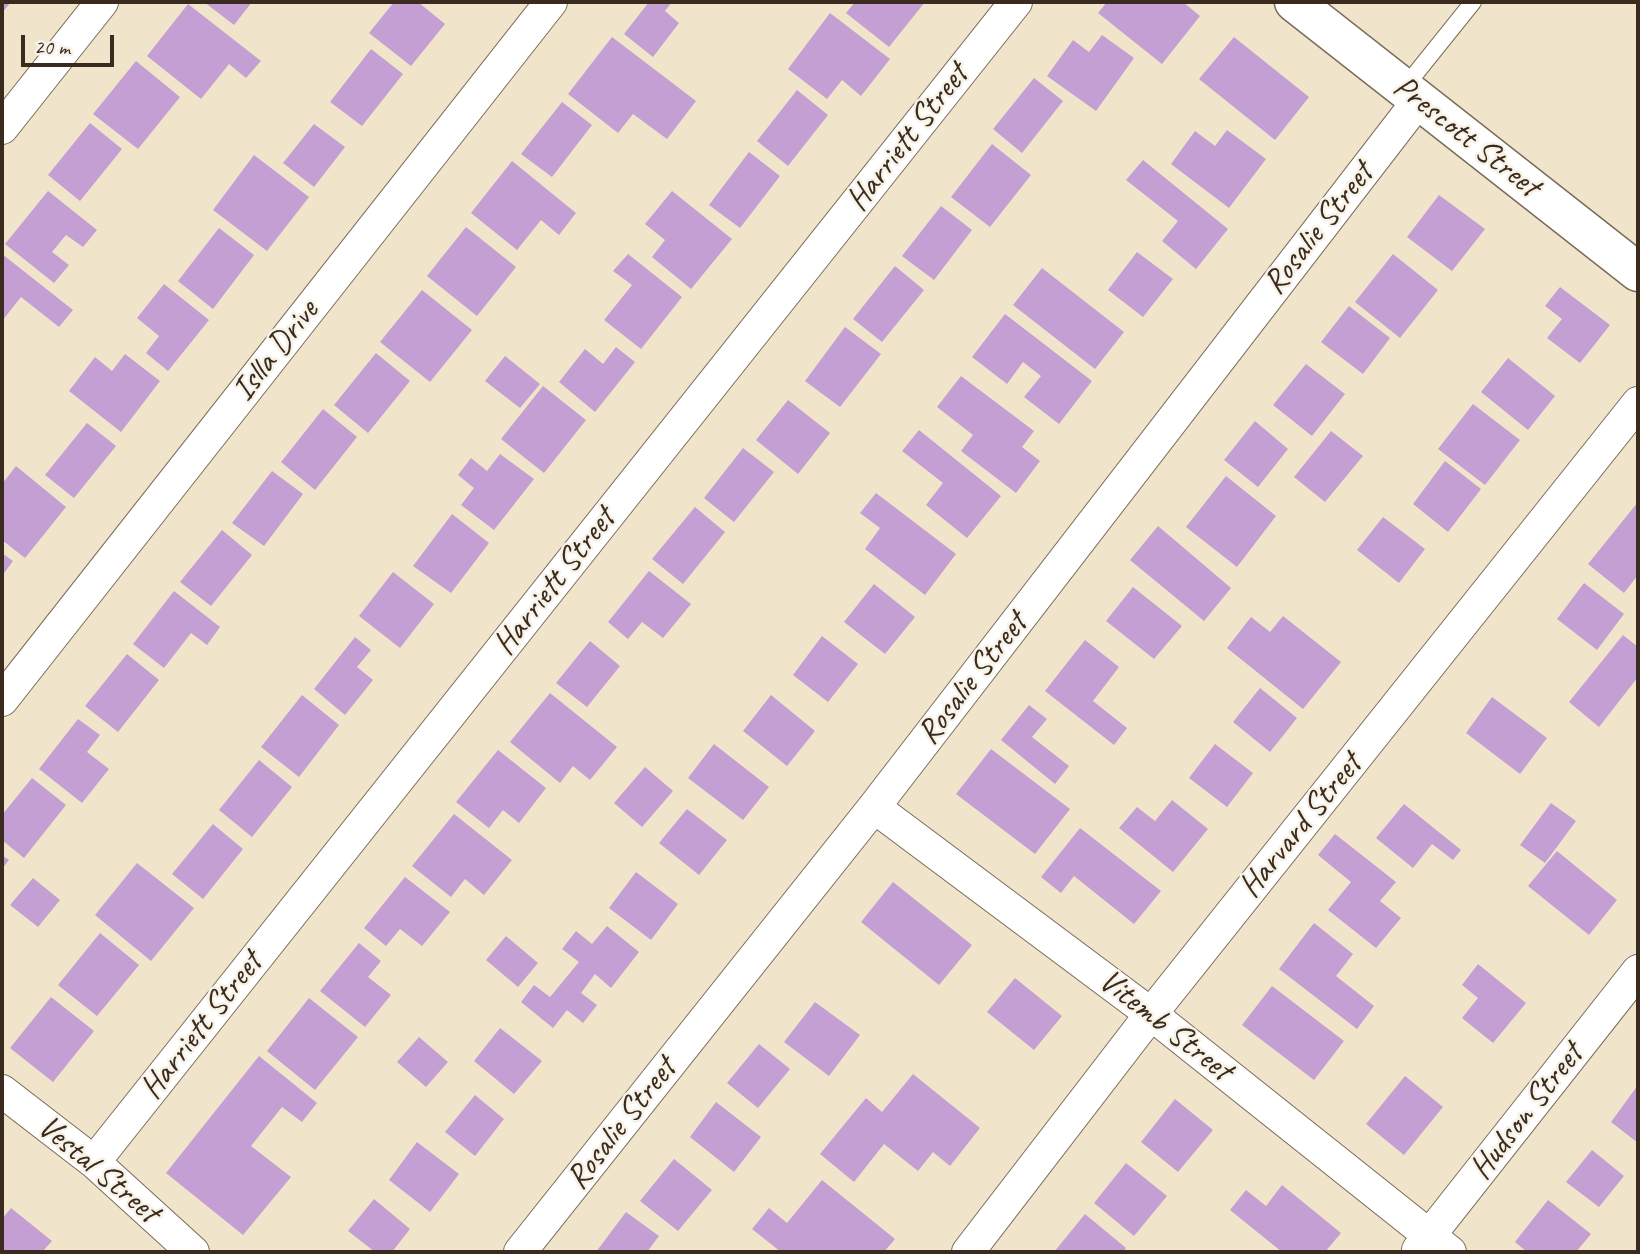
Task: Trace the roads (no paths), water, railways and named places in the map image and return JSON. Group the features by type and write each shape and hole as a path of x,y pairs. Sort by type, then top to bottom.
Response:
{"street":[{"path":"2,128 102,2"},
{"name":"Islla Drive","path":"2,700 551,2"},
{"name":"Harriett Street","path":"94,1162 1016,2"},
{"name":"Prescott Street","path":"1294,2 1638,272"},
{"name":"Rosalie Street","path":"520,1252 874,807 1412,94"},
{"name":"Harvard Street","path":"968,1252 1151,1014 1638,402"},
{"name":"Vitemb Street","path":"874,807 1151,1014 1432,1247"},
{"name":"Hudson Street","path":"1432,1247 1638,971"},
{"name":"Vestal Street","path":"2,1091 94,1162 193,1252"}],"lane":[{"path":"1412,94 1474,2"}]}
